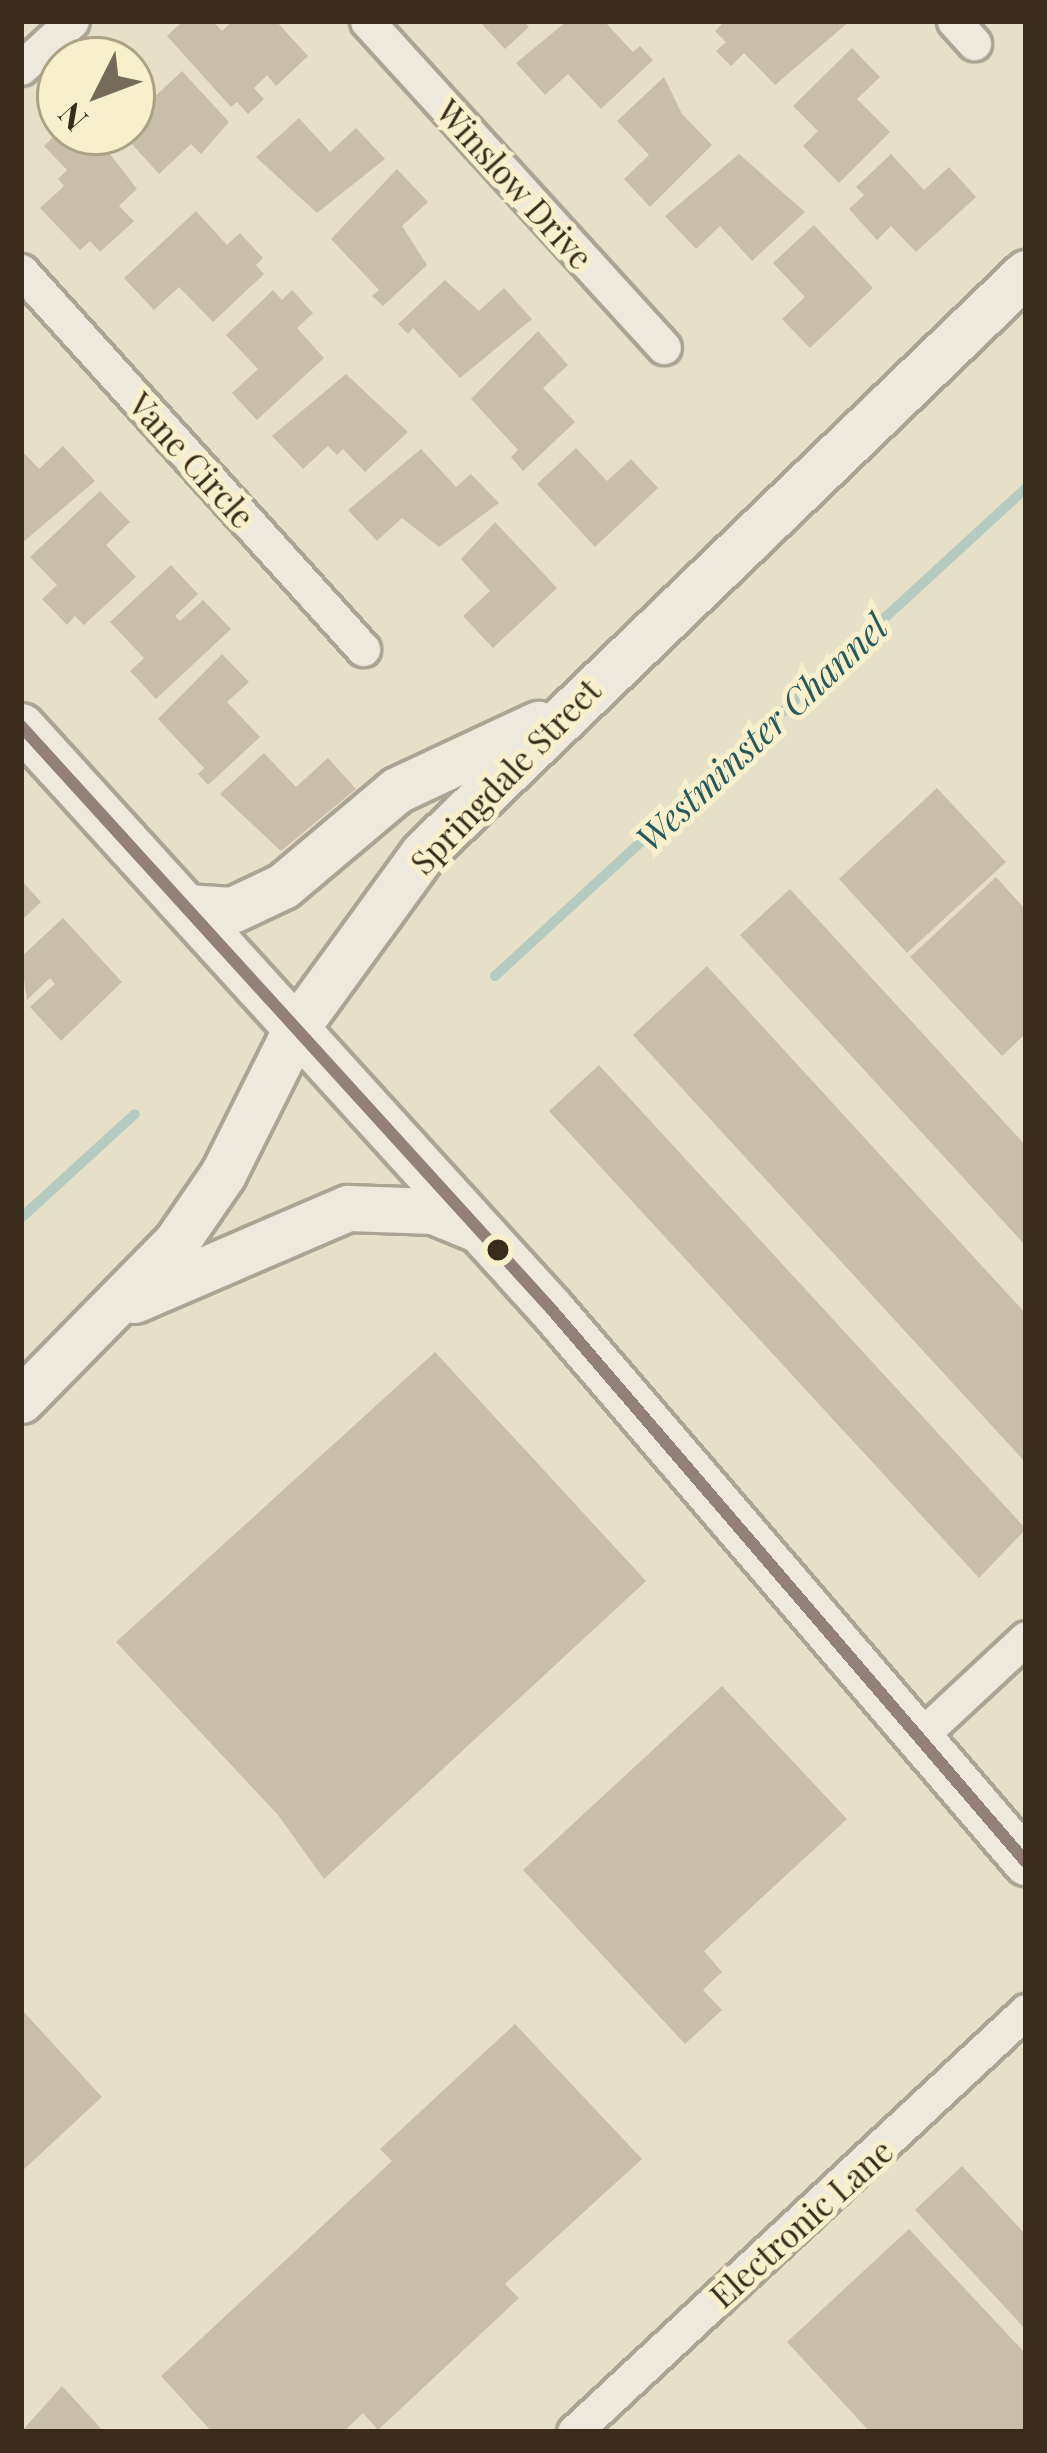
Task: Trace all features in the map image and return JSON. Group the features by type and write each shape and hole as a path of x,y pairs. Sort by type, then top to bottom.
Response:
{"main road":[{"name":"Springdale Street","path":"21,1400 120,1306 223,1174 296,1028 423,853 1026,273"},
{"path":"186,907 232,910 283,886 397,790 568,710"},
{"path":"21,726 479,1229 915,1741 1026,1862"},
{"path":"120,1306 348,1208 433,1211 479,1229"}],"street":[{"path":"21,68 72,21"},
{"name":"Winslow Drive","path":"367,21 664,347"},
{"name":"Vane Circle","path":"21,271 363,649"},
{"path":"915,1741 1026,1638"},
{"name":"Electronic Lane","path":"574,2432 1026,2011"}],"building":[{"path":"183,21 213,21 222,31 233,21 276,21 308,56 276,86 267,75 254,88 264,99 248,114 237,102 231,107 167,36"},
{"path":"479,21 524,21 529,27 505,49"},
{"path":"567,21 604,21 633,52 640,46 653,60 601,109 568,74 545,95 516,63"},
{"path":"725,21 850,21 775,85 744,53 731,66 716,51 726,42 715,31"},
{"path":"852,48 880,77 857,99 890,132 839,183 803,146 818,131 793,106"},
{"path":"182,71 229,122 201,154 191,144 159,174 143,156 156,156 156,95"},
{"path":"664,77 682,114 712,145 650,207 624,179 649,155 617,121"},
{"path":"299,118 330,152 356,128 385,159 317,213 256,157"},
{"path":"739,154 805,212 752,261 720,226 696,249 665,216"},
{"path":"891,154 924,190 949,167 976,197 916,252 891,226 877,240 849,209 864,195 856,187"},
{"path":"54,156 112,156 137,189 119,206 134,221 100,252 90,241 80,250 40,208 64,186 58,179 67,170"},
{"path":"397,169 428,202 402,226 427,265 383,306 372,296 379,290 331,239"},
{"path":"196,211 227,245 240,233 263,258 256,265 264,274 213,322 179,287 154,310 124,278"},
{"path":"814,225 873,288 810,348 782,319 805,297 773,263"},
{"path":"445,280 479,311 504,288 532,319 460,378 413,328 408,334 398,324"},
{"path":"273,290 282,300 292,290 313,313 297,328 324,358 257,420 232,393 258,369 226,335"},
{"path":"538,331 568,365 543,388 575,422 523,471 511,457 518,450 471,399"},
{"path":"346,374 408,432 365,472 343,449 337,455 328,446 303,469 272,436"},
{"path":"63,446 95,481 21,544 21,450 39,469"},
{"path":"576,448 607,481 631,459 658,488 595,547 537,484"},
{"path":"421,449 456,487 471,474 499,503 439,547 402,518 377,541 348,510"},
{"path":"100,491 130,522 106,545 136,577 84,625 75,616 67,625 42,599 57,585 30,557"},
{"path":"495,522 557,588 493,648 463,616 490,591 461,559"},
{"path":"171,565 198,594 175,616 180,621 203,600 231,629 156,699 130,671 144,658 110,622"},
{"path":"222,654 249,682 227,702 260,737 208,785 198,774 204,768 158,719"},
{"path":"264,753 296,787 328,758 356,789 281,851 220,794"},
{"path":"937,788 1006,862 907,953 839,879"},
{"path":"996,877 1026,910 1026,1033 1002,1056 910,957"},
{"path":"21,880 41,902 21,921"},
{"path":"790,889 1026,1146 1026,1246 740,935"},
{"path":"63,918 122,982 61,1041 30,1007 55,984 50,978 27,1000 21,957"},
{"path":"707,966 1026,1314 1026,1463 633,1035"},
{"path":"599,1065 1026,1529 979,1578 549,1111"},
{"path":"435,1352 646,1581 324,1879 278,1815 116,1642"},
{"path":"722,1686 847,1819 704,1951 722,1972 703,1990 722,2010 685,2044 523,1870"},
{"path":"21,2009 102,2097 21,2172"},
{"path":"515,2024 642,2159 505,2284 519,2298 378,2430 363,2413 343,2432 212,2432 161,2376 392,2161 380,2149"},
{"path":"962,2166 1026,2235 1026,2330 915,2210"},
{"path":"909,2229 1026,2354 1026,2432 870,2432 787,2342"},
{"path":"62,2386 104,2432 21,2432"}],"waterway":[{"name":"Westminster Channel","path":"495,976 1026,488"},
{"name":"Westminster Channel","path":"21,1218 135,1114"}],"transit line":[{"path":"21,726 552,1310 1026,1862"}]}
